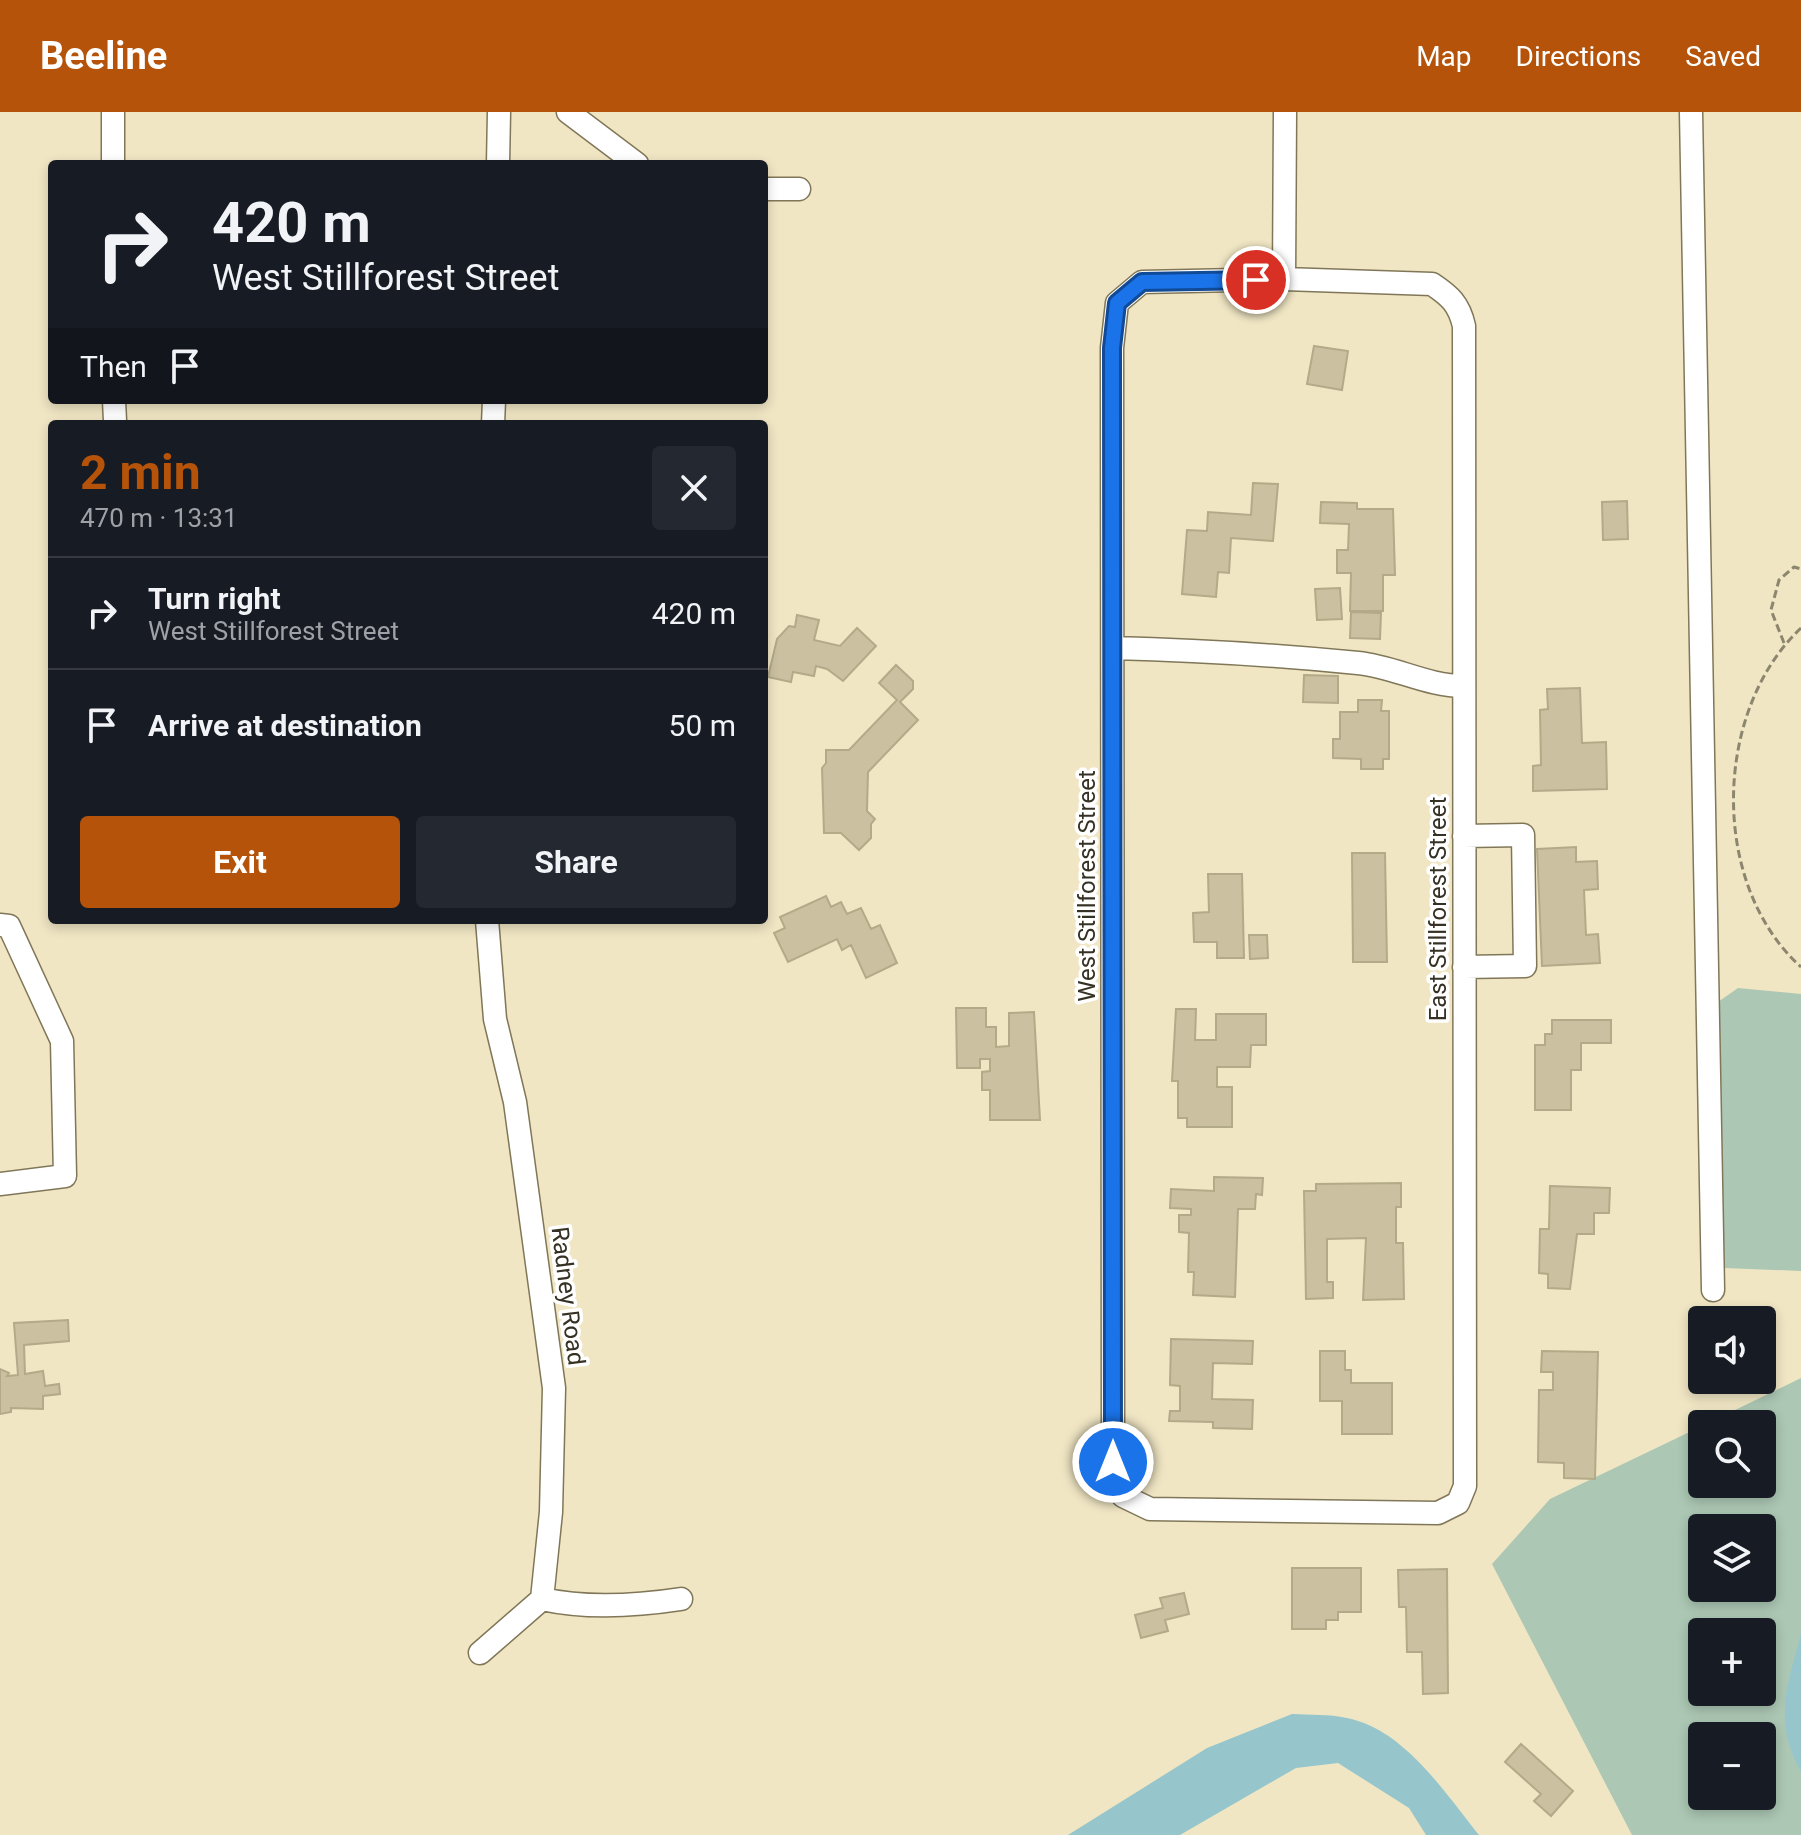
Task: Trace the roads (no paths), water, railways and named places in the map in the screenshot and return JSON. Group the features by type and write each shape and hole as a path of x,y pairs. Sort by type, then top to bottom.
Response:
{"street":[{"path":"113,112 113,160"},
{"path":"498,160 499,112"},
{"path":"568,112 632,160"},
{"path":"1284,279 1285,112"},
{"path":"1691,112 1713,1290"},
{"path":"768,189 799,189"},
{"name":"West Stillforest Street","path":"1268,1511 1150,1509 1123,1496 1113,1462 1112,348 1117,303 1142,282 1284,279"},
{"name":"East Stillforest Street","path":"1268,1511 1438,1513 1458,1503 1465,1486 1464,326 1460,308 1449,295 1432,284 1284,279"},
{"path":"1113,648 1202,650 1358,663 1393,668 1422,682 1464,686"},
{"path":"1464,836 1523,835 1525,966 1464,967"},
{"name":"Radney Road","path":"487,924 495,1019 515,1102 554,1388 551,1512 542,1599"},
{"path":"0,925 9,926 62,1041 65,1176 0,1184"},
{"path":"480,1653 542,1599 562,1603 642,1605 681,1599"}],"water":[{"path":"1801,1634 1801,1772 1787,1737 1785,1703"},
{"path":"1292,1714 1347,1718 1368,1724 1387,1735 1422,1765 1479,1835 1426,1835 1409,1808 1338,1763 1296,1768 1180,1835 1068,1835 1207,1748"}]}
